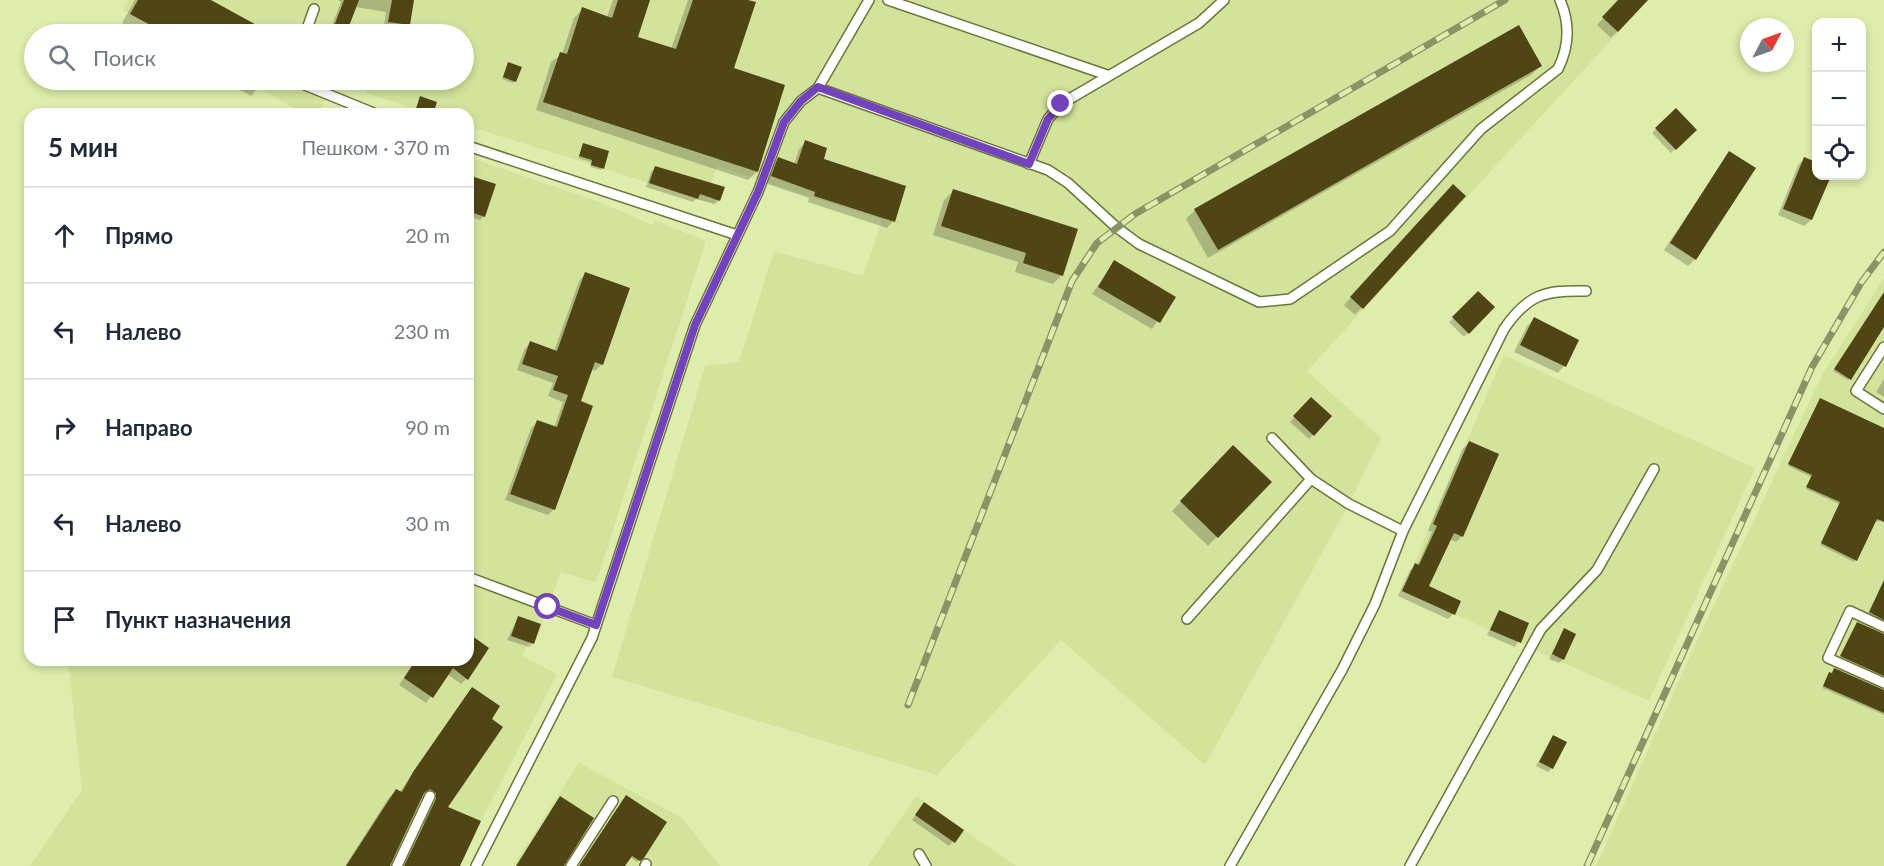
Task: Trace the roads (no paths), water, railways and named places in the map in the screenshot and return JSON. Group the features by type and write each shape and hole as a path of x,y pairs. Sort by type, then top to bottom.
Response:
{"lane":[{"path":"476,866 576,670 596,625 695,325 758,192 784,122 801,101 818,87 869,0"},
{"path":"888,0 1107,75"},
{"path":"1029,164 1048,119 1061,104 1199,23 1224,0"},
{"path":"818,87 1048,170 1068,183 1116,227 1139,244 1259,302 1290,298 1390,231 1481,129 1558,69 1565,55 1568,32 1560,0"},
{"path":"308,24 314,9"},
{"path":"317,90 361,108"},
{"path":"474,148 737,235"},
{"path":"1230,866 1342,670 1375,604 1403,531 1504,329 1514,314 1534,296 1557,290 1586,291"},
{"path":"1884,347 1856,391 1884,409"},
{"path":"1272,438 1311,479 1349,504 1403,531"},
{"path":"1410,866 1541,629 1597,570 1654,469"},
{"path":"1187,619 1311,479"},
{"path":"474,579 596,625"},
{"path":"1884,627 1850,611 1828,658 1884,683"},
{"path":"397,866 430,796"},
{"path":"571,866 613,801"},
{"path":"919,854 926,866"}],"railway":[{"path":"908,705 1072,281 1097,243 1135,214 1505,0"},
{"path":"1587,866 1812,367 1861,283 1884,252"}]}
